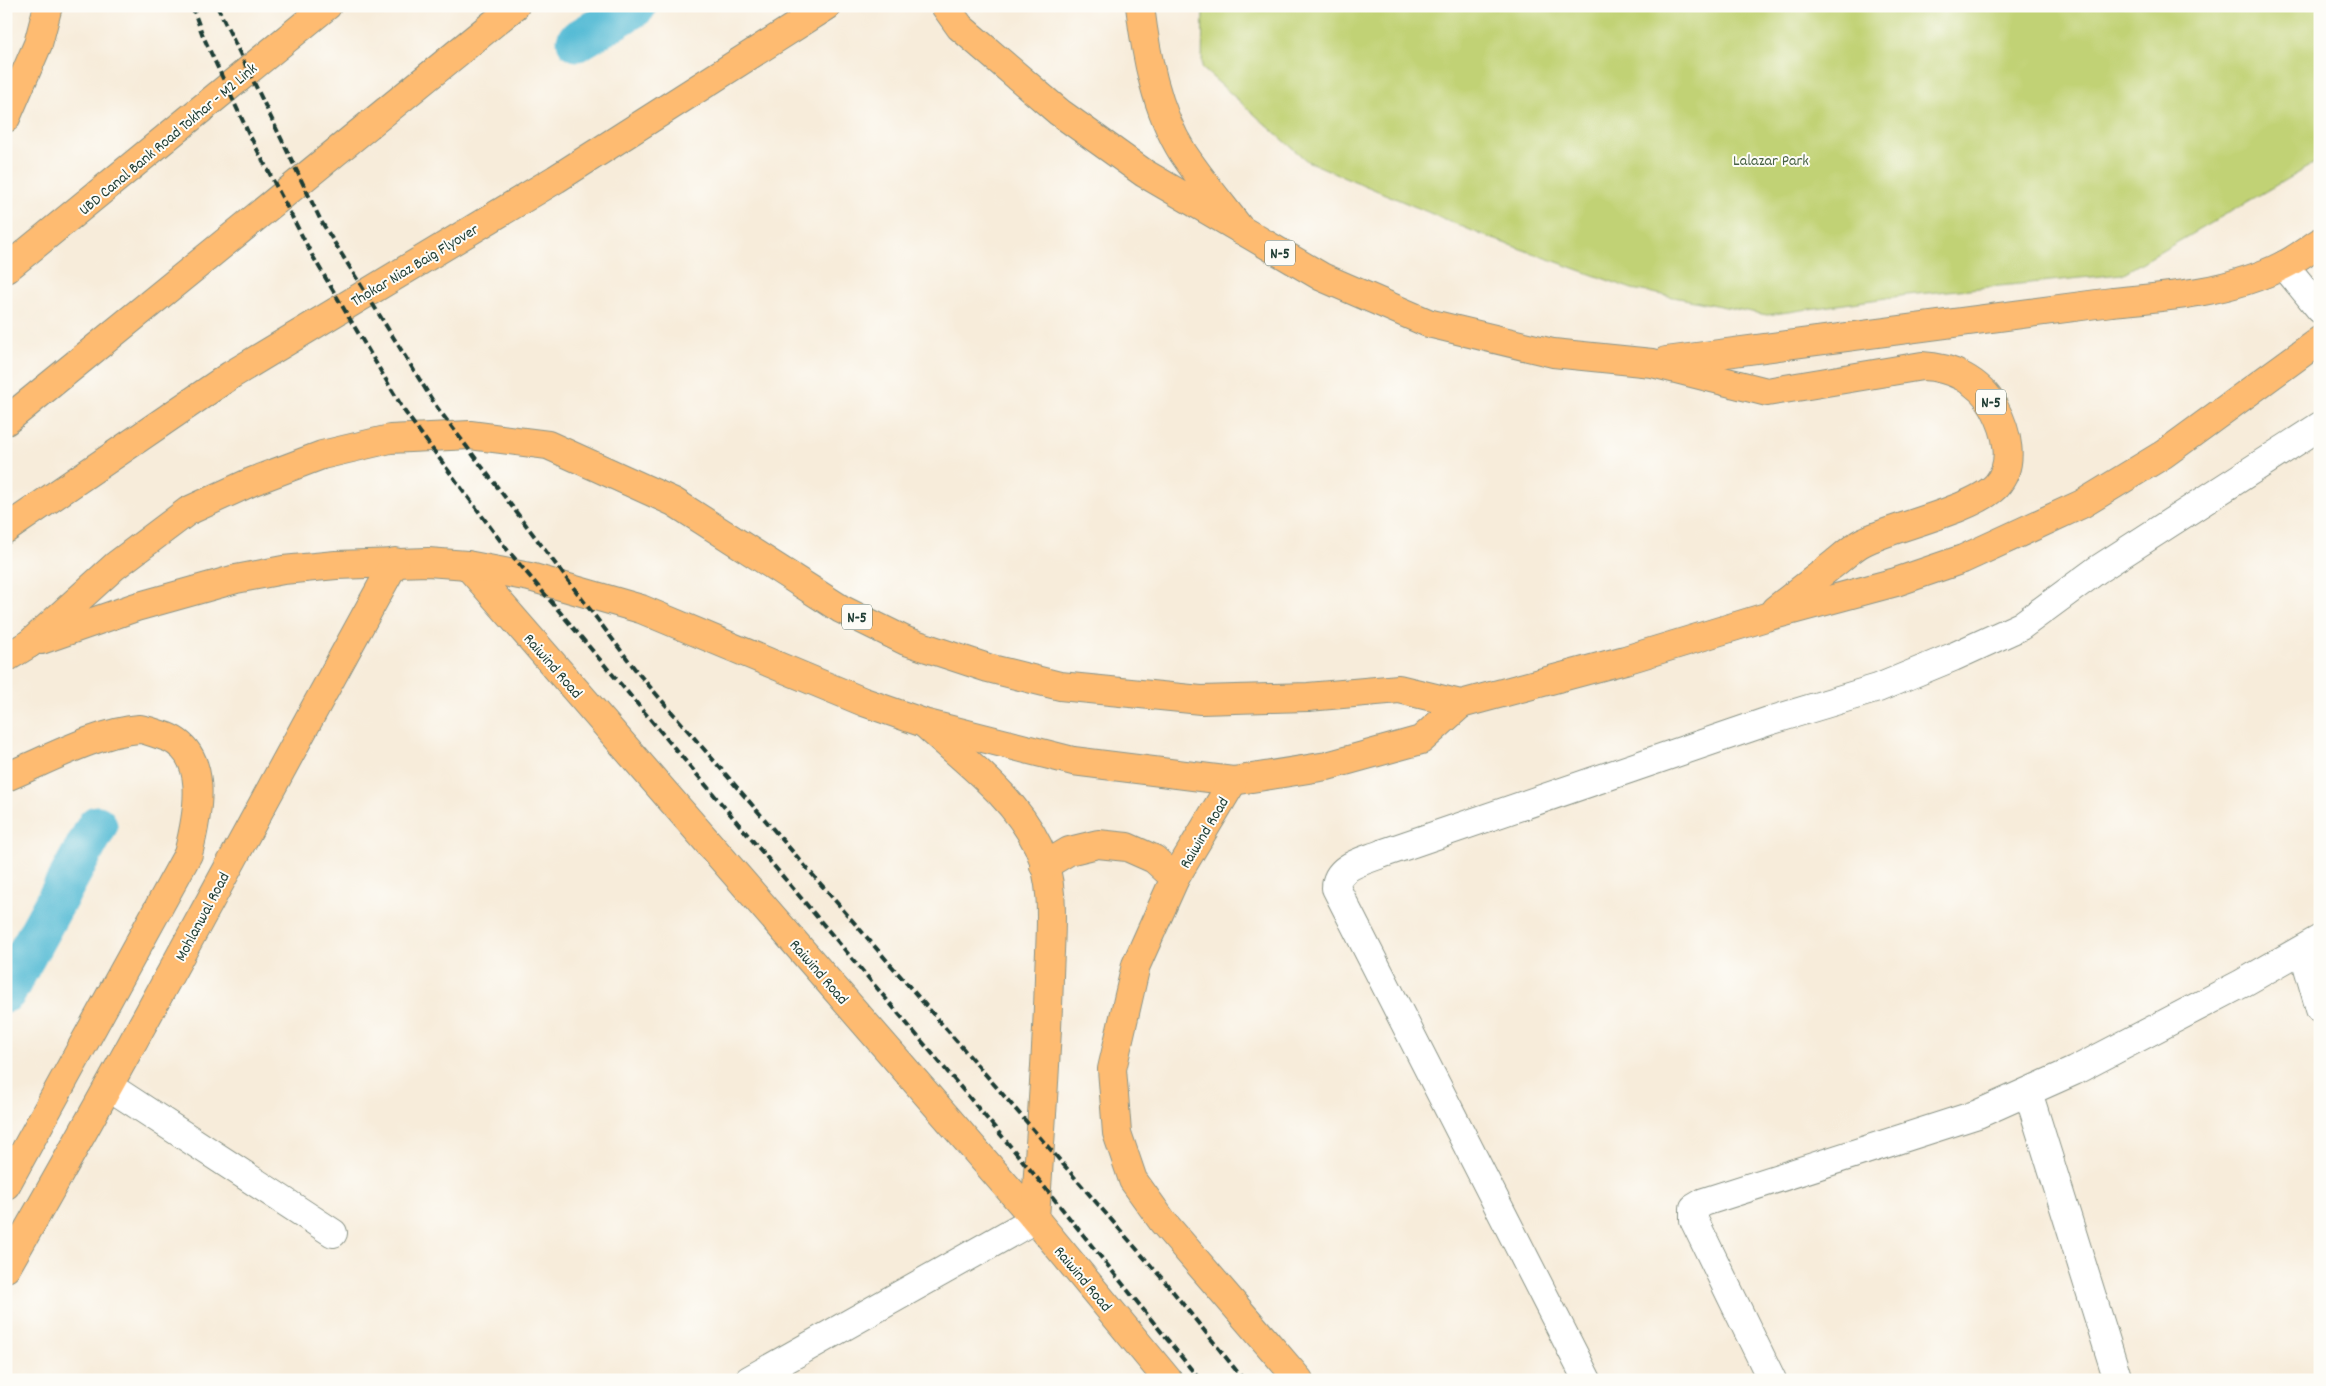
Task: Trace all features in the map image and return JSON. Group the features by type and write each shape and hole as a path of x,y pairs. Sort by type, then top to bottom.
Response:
{"main road":[{"path":"6,118 16,100 38,44 48,6"},
{"name":"UBD Canal Bank Road Tokhar - M2 Link","path":"9,264 326,6"},
{"path":"6,422 515,6"},
{"name":"Thokar Niaz Baig Flyover","path":"6,529 231,375 556,178 827,6"},
{"path":"1140,6 1150,65 1165,117 1183,152 1241,230"},
{"name":"N-5","path":"6,658 115,566 188,511 251,482 322,455 390,439 470,435 548,445 674,502 841,609 906,641 988,668 1060,686 1201,700 1308,697 1399,689 1461,704 1625,660 1766,617 1862,543 1971,501 1996,486 2003,474 2008,452 2006,438 1995,408 1974,384 1955,372 1937,367 1922,366 1766,392 1652,363 1553,353 1428,323 1322,277 1144,173 1058,112 952,17"},
{"path":"1652,363 2013,315 2181,295 2235,284 2284,265 2320,242"},
{"path":"1766,617 1896,582 1963,559 2082,504 2164,454 2320,340"},
{"path":"18,647 136,607 236,579 292,569 395,562 428,562 467,565 530,577 641,609 864,702 924,723 1073,761 1233,781 1327,766 1421,740 1461,704"},
{"name":"Mohlanwal Road","path":"6,1268 110,1087 234,854 395,562"},
{"name":"Raiwind Road","path":"467,565 1035,1218 1168,1380"},
{"path":"924,723 1012,804 1038,847 1044,866 1051,898 1048,1016 1035,1218"},
{"path":"6,777 97,739 140,729 170,737 187,750 199,792 197,818 188,854 6,1185"},
{"name":"Raiwind Road","path":"1233,781 1175,878 1136,965 1112,1069 1118,1133 1133,1180 1163,1222 1299,1380"},
{"path":"1044,866 1069,851 1098,844 1127,847 1154,858 1175,878"}],"street":[{"path":"2284,265 2320,309"},
{"path":"1587,1380 1336,888 1336,879 1342,871 1390,850 1769,721 1878,688 1961,654 2021,626 2097,570 2320,426"},
{"path":"1772,1380 1694,1220 1694,1208 1704,1202 1978,1114 2074,1071 2311,945 2320,1008"},
{"path":"110,1087 333,1233"},
{"path":"2028,1092 2118,1380"},
{"path":"748,1380 1035,1218"}],"green space":[{"name":"Lalazar Park","path":"1203,6 2320,6 2320,160 2122,274 1907,295 1767,315 1632,289 1482,235 1307,161 1202,68"}],"waterway":[{"path":"577,41 636,6"},
{"path":"6,992 97,826"}],"railway":[{"path":"192,6 203,36 248,132 312,255 405,412 505,547 1038,1179 1200,1380"},
{"path":"217,6 321,221 436,406 638,673 1166,1283 1244,1380"}]}
